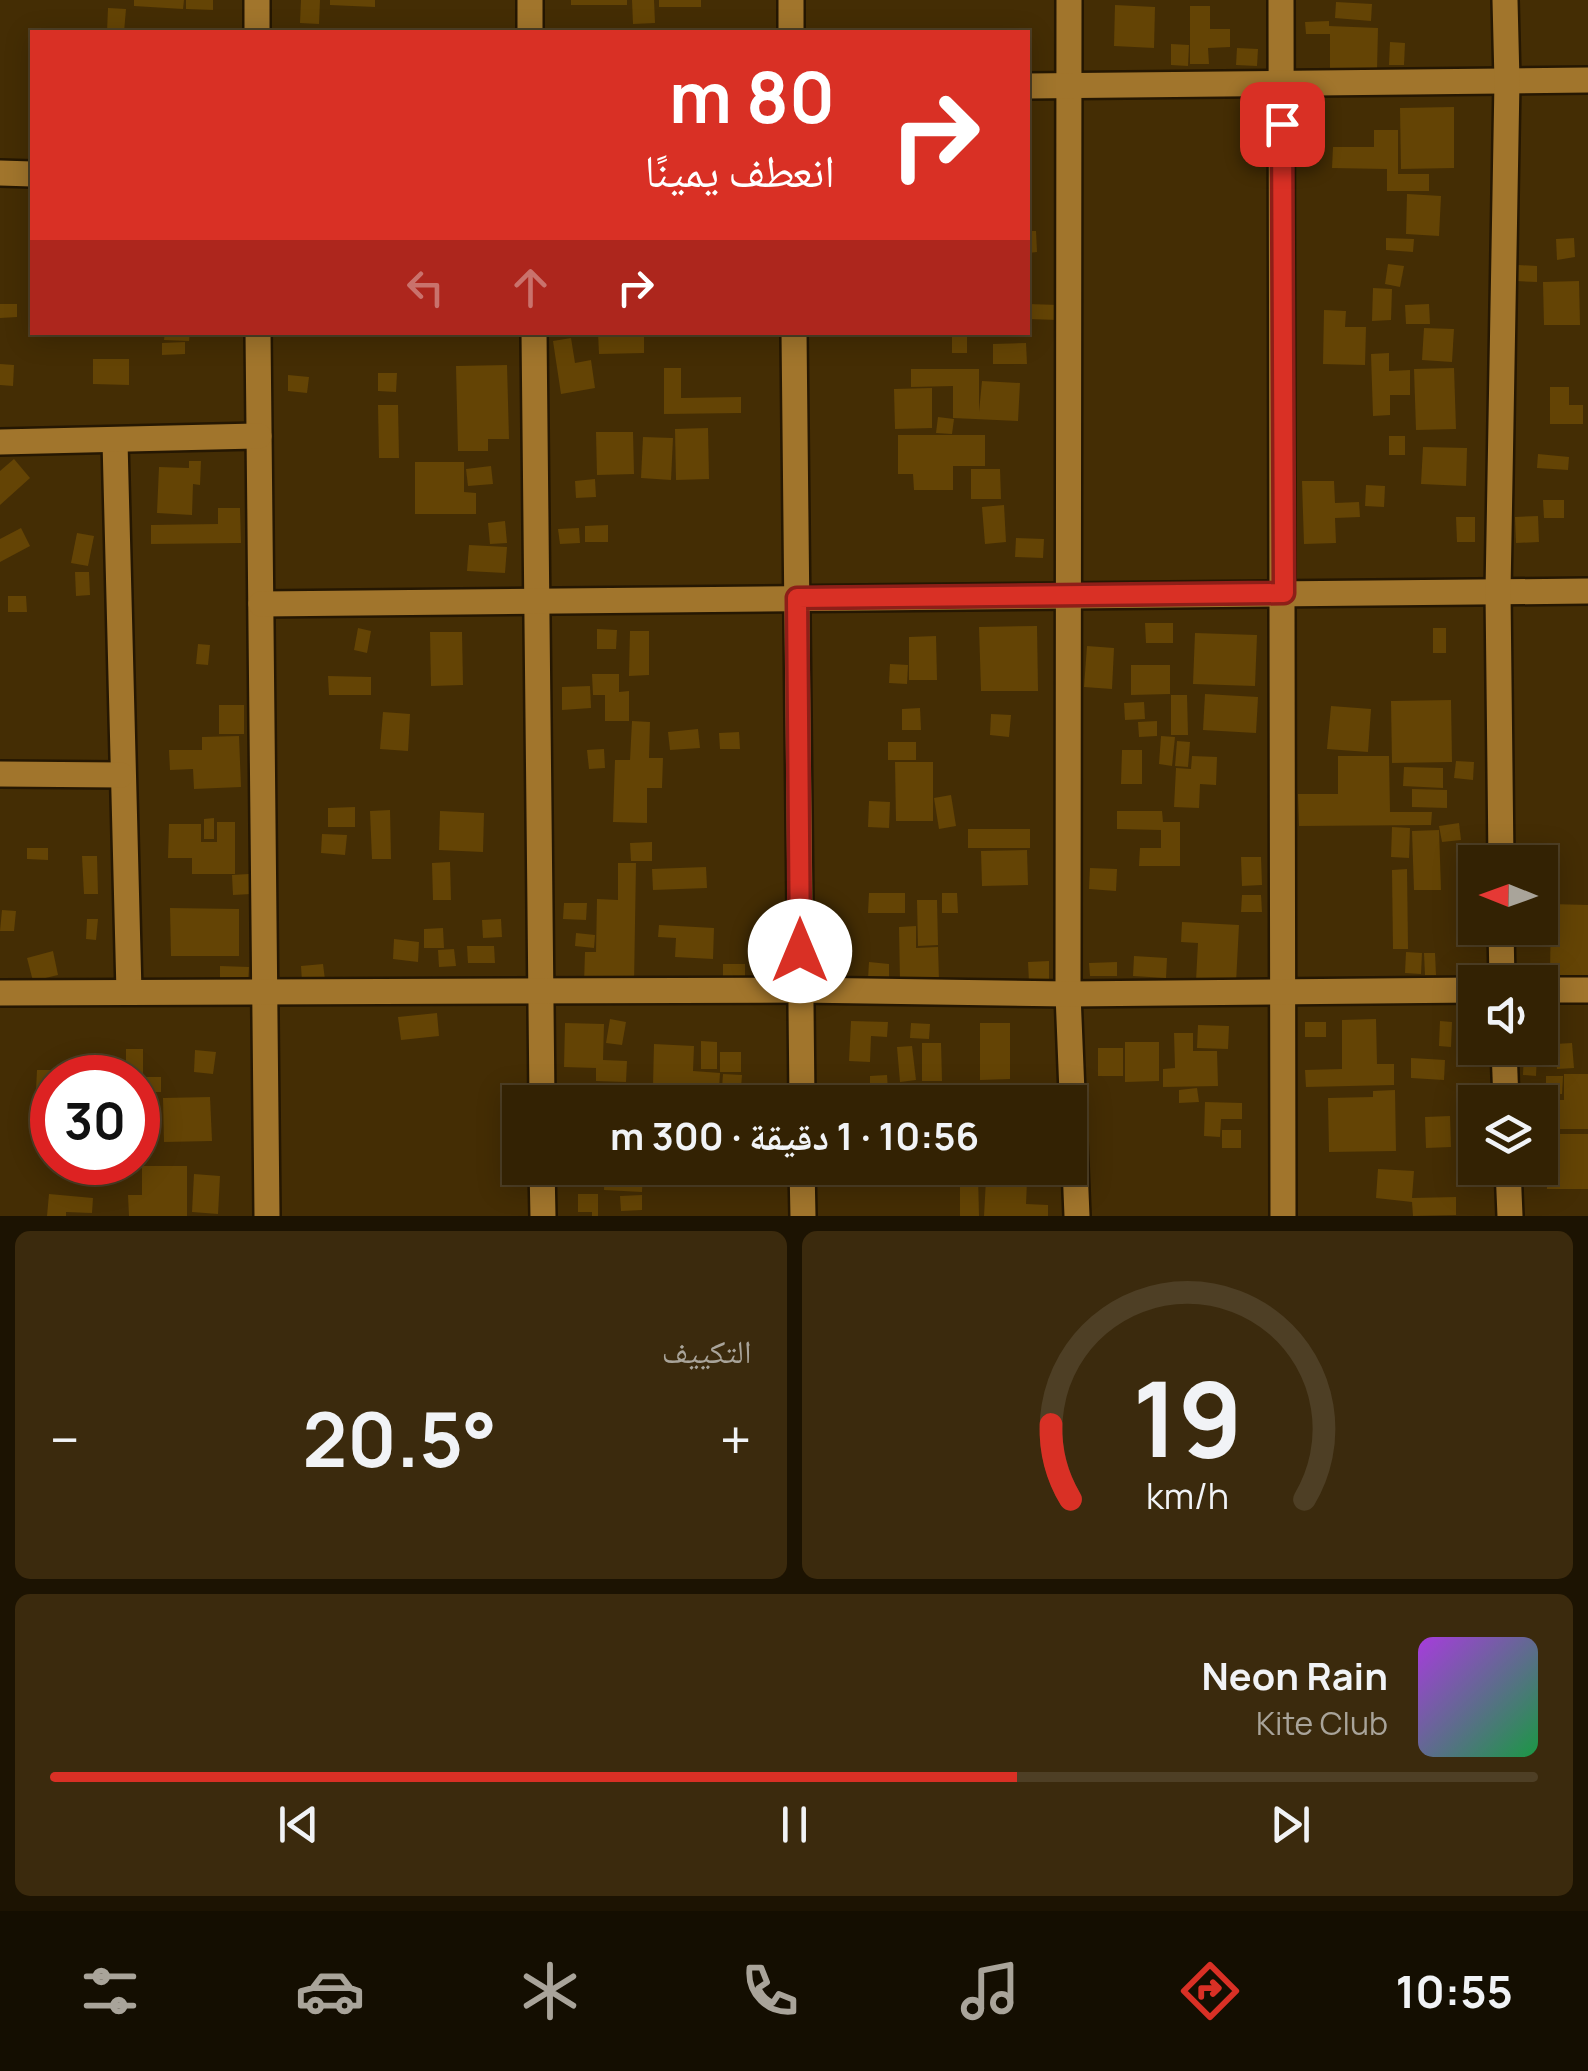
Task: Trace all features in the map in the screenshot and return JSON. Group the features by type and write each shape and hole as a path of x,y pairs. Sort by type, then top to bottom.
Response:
{"street":[{"path":"257,0 257,30"},
{"path":"530,0 530,30"},
{"path":"791,0 791,30"},
{"path":"1069,0 1068,994 1077,1216"},
{"path":"1281,0 1283,1216"},
{"path":"1500,845 1498,592 1505,0"},
{"path":"1030,86 1588,80"},
{"path":"0,173 30,174"},
{"path":"258,335 267,1216"},
{"path":"534,335 542,1085"},
{"path":"794,335 802,1085"},
{"path":"0,442 260,436"},
{"path":"115,441 128,992"},
{"path":"261,604 1588,590"},
{"path":"0,774 121,775"},
{"path":"0,993 800,990 1068,994 1458,990"},
{"path":"1558,990 1588,990"},
{"path":"542,1185 543,1216"},
{"path":"802,1185 803,1216"},
{"path":"1509,1185 1510,1216"}],"building":[{"path":"134,0 184,0 183,9 134,6"},
{"path":"186,0 213,0 213,10 186,9"},
{"path":"301,0 320,0 319,24 300,23"},
{"path":"330,0 375,0 375,7 330,5"},
{"path":"571,0 627,0 627,5 571,5"},
{"path":"632,0 654,0 655,23 633,24"},
{"path":"659,0 701,0 701,7 659,7"},
{"path":"1336,2 1372,4 1371,21 1335,18"},
{"path":"1115,5 1155,7 1154,48 1114,46"},
{"path":"1190,6 1210,6 1210,29 1230,29 1230,47 1208,48 1209,64 1190,64"},
{"path":"108,8 126,9 124,30 107,30"},
{"path":"1329,21 1329,26 1378,28 1377,70 1330,69 1330,34 1306,34 1305,22"},
{"path":"1390,42 1405,43 1404,65 1389,65"},
{"path":"1171,44 1189,45 1188,66 1171,65"},
{"path":"1237,48 1258,49 1257,66 1236,65"},
{"path":"1454,107 1454,168 1401,169 1400,108"},
{"path":"1283,110 1322,112 1320,140 1282,138"},
{"path":"1374,130 1398,130 1398,174 1429,174 1429,191 1387,191 1387,169 1332,168 1333,147 1374,147"},
{"path":"1407,194 1441,196 1439,236 1406,234"},
{"path":"1030,231 1036,231 1037,252 1030,253"},
{"path":"1386,238 1414,239 1413,252 1386,250"},
{"path":"1574,238 1575,257 1557,260 1556,239"},
{"path":"1388,264 1404,266 1400,287 1385,284"},
{"path":"1518,265 1537,266 1537,282 1516,281"},
{"path":"1579,281 1580,325 1544,325 1543,282"},
{"path":"1373,288 1392,289 1391,320 1372,321"},
{"path":"0,304 17,304 17,317 0,318"},
{"path":"1030,304 1059,305 1058,320 1030,319"},
{"path":"1429,304 1430,324 1406,324 1405,305"},
{"path":"1324,310 1346,311 1345,327 1366,327 1365,365 1323,364"},
{"path":"1424,328 1454,329 1452,362 1422,360"},
{"path":"165,335 190,335 189,341 164,340"},
{"path":"598,335 644,335 644,353 599,354"},
{"path":"952,335 967,335 967,353 952,353"},
{"path":"571,338 575,363 591,360 595,388 561,394 553,341"},
{"path":"185,342 185,354 162,355 162,343"},
{"path":"1026,343 1027,364 993,364 993,344"},
{"path":"1389,353 1389,371 1410,370 1410,395 1390,395 1390,415 1373,416 1371,354"},
{"path":"93,359 129,359 129,385 93,384"},
{"path":"0,364 14,365 13,386 0,385"},
{"path":"507,365 509,439 488,439 488,451 458,451 456,366"},
{"path":"664,368 681,368 681,398 741,397 741,413 664,414"},
{"path":"1454,368 1456,429 1416,430 1414,369"},
{"path":"911,369 979,369 979,412 982,381 1020,383 1018,421 953,418 953,386 911,387"},
{"path":"378,373 397,373 396,392 378,391"},
{"path":"288,375 309,377 307,393 288,391"},
{"path":"1550,387 1569,387 1569,405 1583,405 1583,424 1550,424"},
{"path":"932,388 932,428 895,429 894,389"},
{"path":"378,405 398,405 399,458 379,458"},
{"path":"938,417 954,419 952,434 936,433"},
{"path":"708,428 709,479 676,480 675,429"},
{"path":"596,432 633,432 634,474 597,475"},
{"path":"898,435 985,435 985,466 953,466 953,490 914,490 913,474 898,474"},
{"path":"1389,436 1405,436 1405,455 1389,455"},
{"path":"643,437 673,438 671,480 641,478"},
{"path":"1423,447 1467,448 1466,486 1421,484"},
{"path":"1538,454 1569,457 1568,470 1537,468"},
{"path":"14,459 30,478 0,505 0,471"},
{"path":"189,461 201,461 200,485 193,484 192,515 157,513 159,467 189,468"},
{"path":"415,462 464,462 464,492 476,493 476,514 415,514"},
{"path":"491,466 493,484 468,486 466,469"},
{"path":"971,469 1000,469 1001,499 971,499"},
{"path":"595,479 596,497 576,498 575,481"},
{"path":"1302,481 1334,481 1335,503 1359,502 1360,517 1335,518 1336,543 1304,544"},
{"path":"1366,485 1385,486 1384,507 1365,506"},
{"path":"1543,500 1564,500 1564,518 1544,518"},
{"path":"1004,505 1006,542 985,544 982,507"},
{"path":"218,508 240,508 241,543 151,544 151,525 218,524"},
{"path":"1538,516 1539,542 1516,543 1515,517"},
{"path":"1456,517 1475,517 1475,542 1457,542"},
{"path":"505,521 507,543 490,544 488,523"},
{"path":"608,525 608,542 585,542 585,526"},
{"path":"21,528 30,546 0,562 0,539"},
{"path":"579,528 580,543 560,544 558,529"},
{"path":"77,533 94,536 88,566 71,563"},
{"path":"1016,538 1044,539 1043,558 1015,557"},
{"path":"469,545 507,547 505,573 467,571"},
{"path":"75,572 89,572 90,595 76,596"},
{"path":"8,596 26,596 27,612 8,612"},
{"path":"1145,623 1173,623 1173,643 1146,643"},
{"path":"1037,626 1038,691 981,691 979,627"},
{"path":"358,628 371,631 367,653 354,650"},
{"path":"1433,628 1446,628 1446,653 1433,653"},
{"path":"597,629 617,630 616,649 597,649"},
{"path":"630,631 649,631 649,675 629,676"},
{"path":"430,632 462,632 463,685 431,686"},
{"path":"1195,633 1257,635 1255,686 1193,684"},
{"path":"936,636 937,680 909,680 909,637"},
{"path":"198,644 210,645 208,665 196,664"},
{"path":"1087,646 1114,648 1112,689 1084,687"},
{"path":"890,664 908,665 907,684 889,683"},
{"path":"1131,665 1170,665 1170,694 1131,695"},
{"path":"592,674 619,674 619,692 629,691 629,721 605,721 605,695 593,695"},
{"path":"328,676 371,677 371,695 329,695"},
{"path":"590,686 591,708 562,710 562,687"},
{"path":"1205,694 1258,697 1256,733 1203,730"},
{"path":"1171,695 1187,695 1188,735 1171,735"},
{"path":"1451,700 1452,762 1392,763 1391,701"},
{"path":"1144,702 1145,719 1125,720 1124,703"},
{"path":"219,705 244,705 244,734 219,734"},
{"path":"1331,706 1371,709 1368,752 1327,749"},
{"path":"920,708 921,730 902,730 902,709"},
{"path":"383,712 410,714 408,751 380,749"},
{"path":"991,714 1011,715 1009,737 990,735"},
{"path":"632,721 650,722 649,758 663,758 662,788 647,788 647,823 613,822 615,760 630,760"},
{"path":"1157,721 1157,736 1139,737 1138,722"},
{"path":"698,729 700,748 670,750 668,732"},
{"path":"739,732 740,749 720,749 719,733"},
{"path":"239,736 241,787 194,789 193,769 170,770 169,750 202,750 202,737"},
{"path":"1161,736 1175,737 1172,766 1159,764"},
{"path":"1177,741 1190,742 1188,767 1175,766"},
{"path":"888,742 916,742 916,760 888,760"},
{"path":"604,749 605,768 589,769 587,750"},
{"path":"1122,750 1142,750 1142,784 1121,784"},
{"path":"1192,756 1217,757 1216,785 1200,784 1199,808 1174,807 1176,768 1191,769"},
{"path":"1338,756 1389,756 1390,812 1432,812 1431,825 1299,826 1298,794 1338,794"},
{"path":"1456,761 1474,762 1473,780 1454,778"},
{"path":"895,762 933,762 933,821 896,821"},
{"path":"1404,767 1443,768 1443,788 1403,786"},
{"path":"1412,789 1447,790 1447,808 1412,807"},
{"path":"951,795 956,826 939,829 934,798"},
{"path":"869,801 890,802 889,828 868,827"},
{"path":"355,807 355,827 328,827 328,808"},
{"path":"390,810 391,859 372,859 370,811"},
{"path":"440,811 484,813 483,852 439,850"},
{"path":"1117,811 1162,811 1163,822 1180,822 1180,866 1139,866 1140,848 1161,848 1161,830 1117,829"},
{"path":"214,818 214,839 204,839 204,819"},
{"path":"217,822 235,822 235,874 192,874 192,858 168,858 169,824 201,824 201,842 217,842"},
{"path":"1459,823 1461,840 1442,842 1439,826"},
{"path":"1392,827 1410,828 1409,858 1391,857"},
{"path":"968,829 1030,829 1030,848 968,848"},
{"path":"1439,830 1441,890 1414,890 1412,831"},
{"path":"322,834 347,835 345,855 321,853"},
{"path":"652,842 652,861 631,861 630,843"},
{"path":"27,848 48,848 48,860 27,859"},
{"path":"1027,850 1028,885 982,886 981,851"},
{"path":"82,856 97,856 98,894 84,894"},
{"path":"1241,857 1261,857 1262,885 1242,886"},
{"path":"450,862 451,900 433,900 432,863"},
{"path":"618,863 636,863 634,984 584,984 585,952 596,952 597,899 618,900"},
{"path":"706,867 707,888 653,890 652,869"},
{"path":"1090,868 1117,869 1116,891 1089,889"},
{"path":"1407,869 1408,949 1393,949 1392,870"},
{"path":"249,874 251,894 233,895 232,875"},
{"path":"869,893 905,893 905,913 868,913"},
{"path":"942,893 957,893 958,913 942,913"},
{"path":"1242,895 1261,895 1262,912 1241,912"},
{"path":"917,900 937,900 938,945 918,946"},
{"path":"564,903 587,903 586,920 563,919"},
{"path":"1558,904 1588,905 1588,977 1558,977 1558,965 1550,965 1550,945 1558,945"},
{"path":"170,908 239,909 239,956 171,956"},
{"path":"2,910 16,911 14,931 0,931"},
{"path":"87,919 98,919 96,940 86,939"},
{"path":"501,919 502,937 483,938 482,920"},
{"path":"1182,922 1239,925 1236,983 1196,981 1198,943 1181,942"},
{"path":"659,925 714,928 713,959 675,957 676,938 658,937"},
{"path":"916,926 916,948 938,947 939,980 900,981 899,927"},
{"path":"443,928 444,948 424,948 424,929"},
{"path":"576,933 595,935 594,948 575,946"},
{"path":"394,939 419,942 418,962 393,959"},
{"path":"467,946 494,946 495,963 468,963"},
{"path":"454,949 456,966 439,967 438,950"},
{"path":"53,951 58,975 33,981 27,958"},
{"path":"1406,952 1422,953 1421,974 1405,973"},
{"path":"1424,953 1435,953 1436,975 1425,975"},
{"path":"1134,956 1167,958 1166,978 1133,976"},
{"path":"1049,961 1049,981 1029,982 1028,962"},
{"path":"869,962 889,964 889,980 868,979"},
{"path":"1117,962 1117,976 1090,976 1089,963"},
{"path":"323,964 325,980 302,982 301,966"},
{"path":"723,964 745,964 745,978 723,979"},
{"path":"220,966 249,967 248,983 220,981"},
{"path":"437,1013 439,1036 401,1040 398,1017"},
{"path":"610,1019 626,1022 622,1045 606,1043"},
{"path":"1376,1019 1377,1064 1394,1064 1394,1085 1306,1087 1305,1070 1342,1069 1342,1020"},
{"path":"851,1021 888,1022 887,1037 871,1036 870,1062 849,1061"},
{"path":"1440,1021 1452,1022 1451,1047 1439,1046"},
{"path":"1305,1022 1326,1022 1326,1037 1305,1037"},
{"path":"565,1023 604,1024 603,1060 627,1061 626,1082 596,1081 596,1068 564,1067"},
{"path":"911,1023 930,1024 929,1039 910,1038"},
{"path":"980,1023 1010,1023 1010,1079 980,1080"},
{"path":"1198,1025 1229,1026 1228,1049 1197,1048"},
{"path":"1174,1033 1193,1033 1193,1051 1217,1051 1218,1086 1163,1087 1163,1069 1175,1068"},
{"path":"701,1041 717,1042 717,1069 701,1069"},
{"path":"1125,1042 1159,1042 1159,1081 1125,1082"},
{"path":"922,1043 941,1043 942,1081 922,1081"},
{"path":"1572,1043 1574,1068 1557,1069 1558,1044"},
{"path":"654,1044 694,1046 693,1071 720,1073 719,1085 653,1085"},
{"path":"912,1046 916,1080 900,1082 897,1047"},
{"path":"1098,1048 1123,1048 1123,1076 1098,1076"},
{"path":"126,1049 143,1049 143,1055 126,1055"},
{"path":"195,1050 216,1052 213,1074 194,1072"},
{"path":"720,1052 741,1052 741,1072 720,1072"},
{"path":"1411,1058 1445,1060 1444,1080 1411,1078"},
{"path":"1523,1065 1536,1065 1536,1076 1523,1075"},
{"path":"723,1074 742,1075 741,1085 722,1085"},
{"path":"1564,1074 1588,1074 1588,1129 1558,1129 1558,1100 1564,1100"},
{"path":"887,1075 888,1085 870,1085 870,1076"},
{"path":"1546,1076 1563,1076 1562,1094 1558,1094 1558,1085 1546,1085"},
{"path":"1197,1088 1199,1102 1179,1103 1179,1090"},
{"path":"1395,1090 1396,1151 1329,1152 1328,1098 1373,1097 1373,1091"},
{"path":"210,1097 212,1141 164,1142 163,1098"},
{"path":"1205,1102 1242,1103 1242,1119 1221,1119 1220,1137 1204,1136"},
{"path":"1450,1116 1451,1147 1426,1148 1425,1117"},
{"path":"1222,1130 1241,1130 1241,1148 1222,1148"},
{"path":"1558,1134 1588,1134 1588,1189 1547,1189 1547,1185 1558,1185"},
{"path":"160,1166 187,1166 187,1216 129,1216 128,1195 142,1195 142,1185 160,1185"},
{"path":"1378,1169 1414,1171 1412,1198 1456,1197 1456,1215 1413,1216 1412,1202 1376,1198"},
{"path":"194,1174 220,1176 218,1214 192,1212"},
{"path":"604,1185 642,1185 642,1192 604,1190"},
{"path":"960,1185 978,1185 979,1216 960,1216"},
{"path":"986,1185 1027,1185 1026,1204 1048,1205 1048,1216 984,1216"},
{"path":"49,1194 93,1198 92,1213 47,1216"},
{"path":"578,1194 598,1194 598,1216 578,1212"},
{"path":"642,1195 642,1210 621,1211 620,1196"}],"route":[{"path":"800,951 797,598 1284,593 1282,124"}]}
